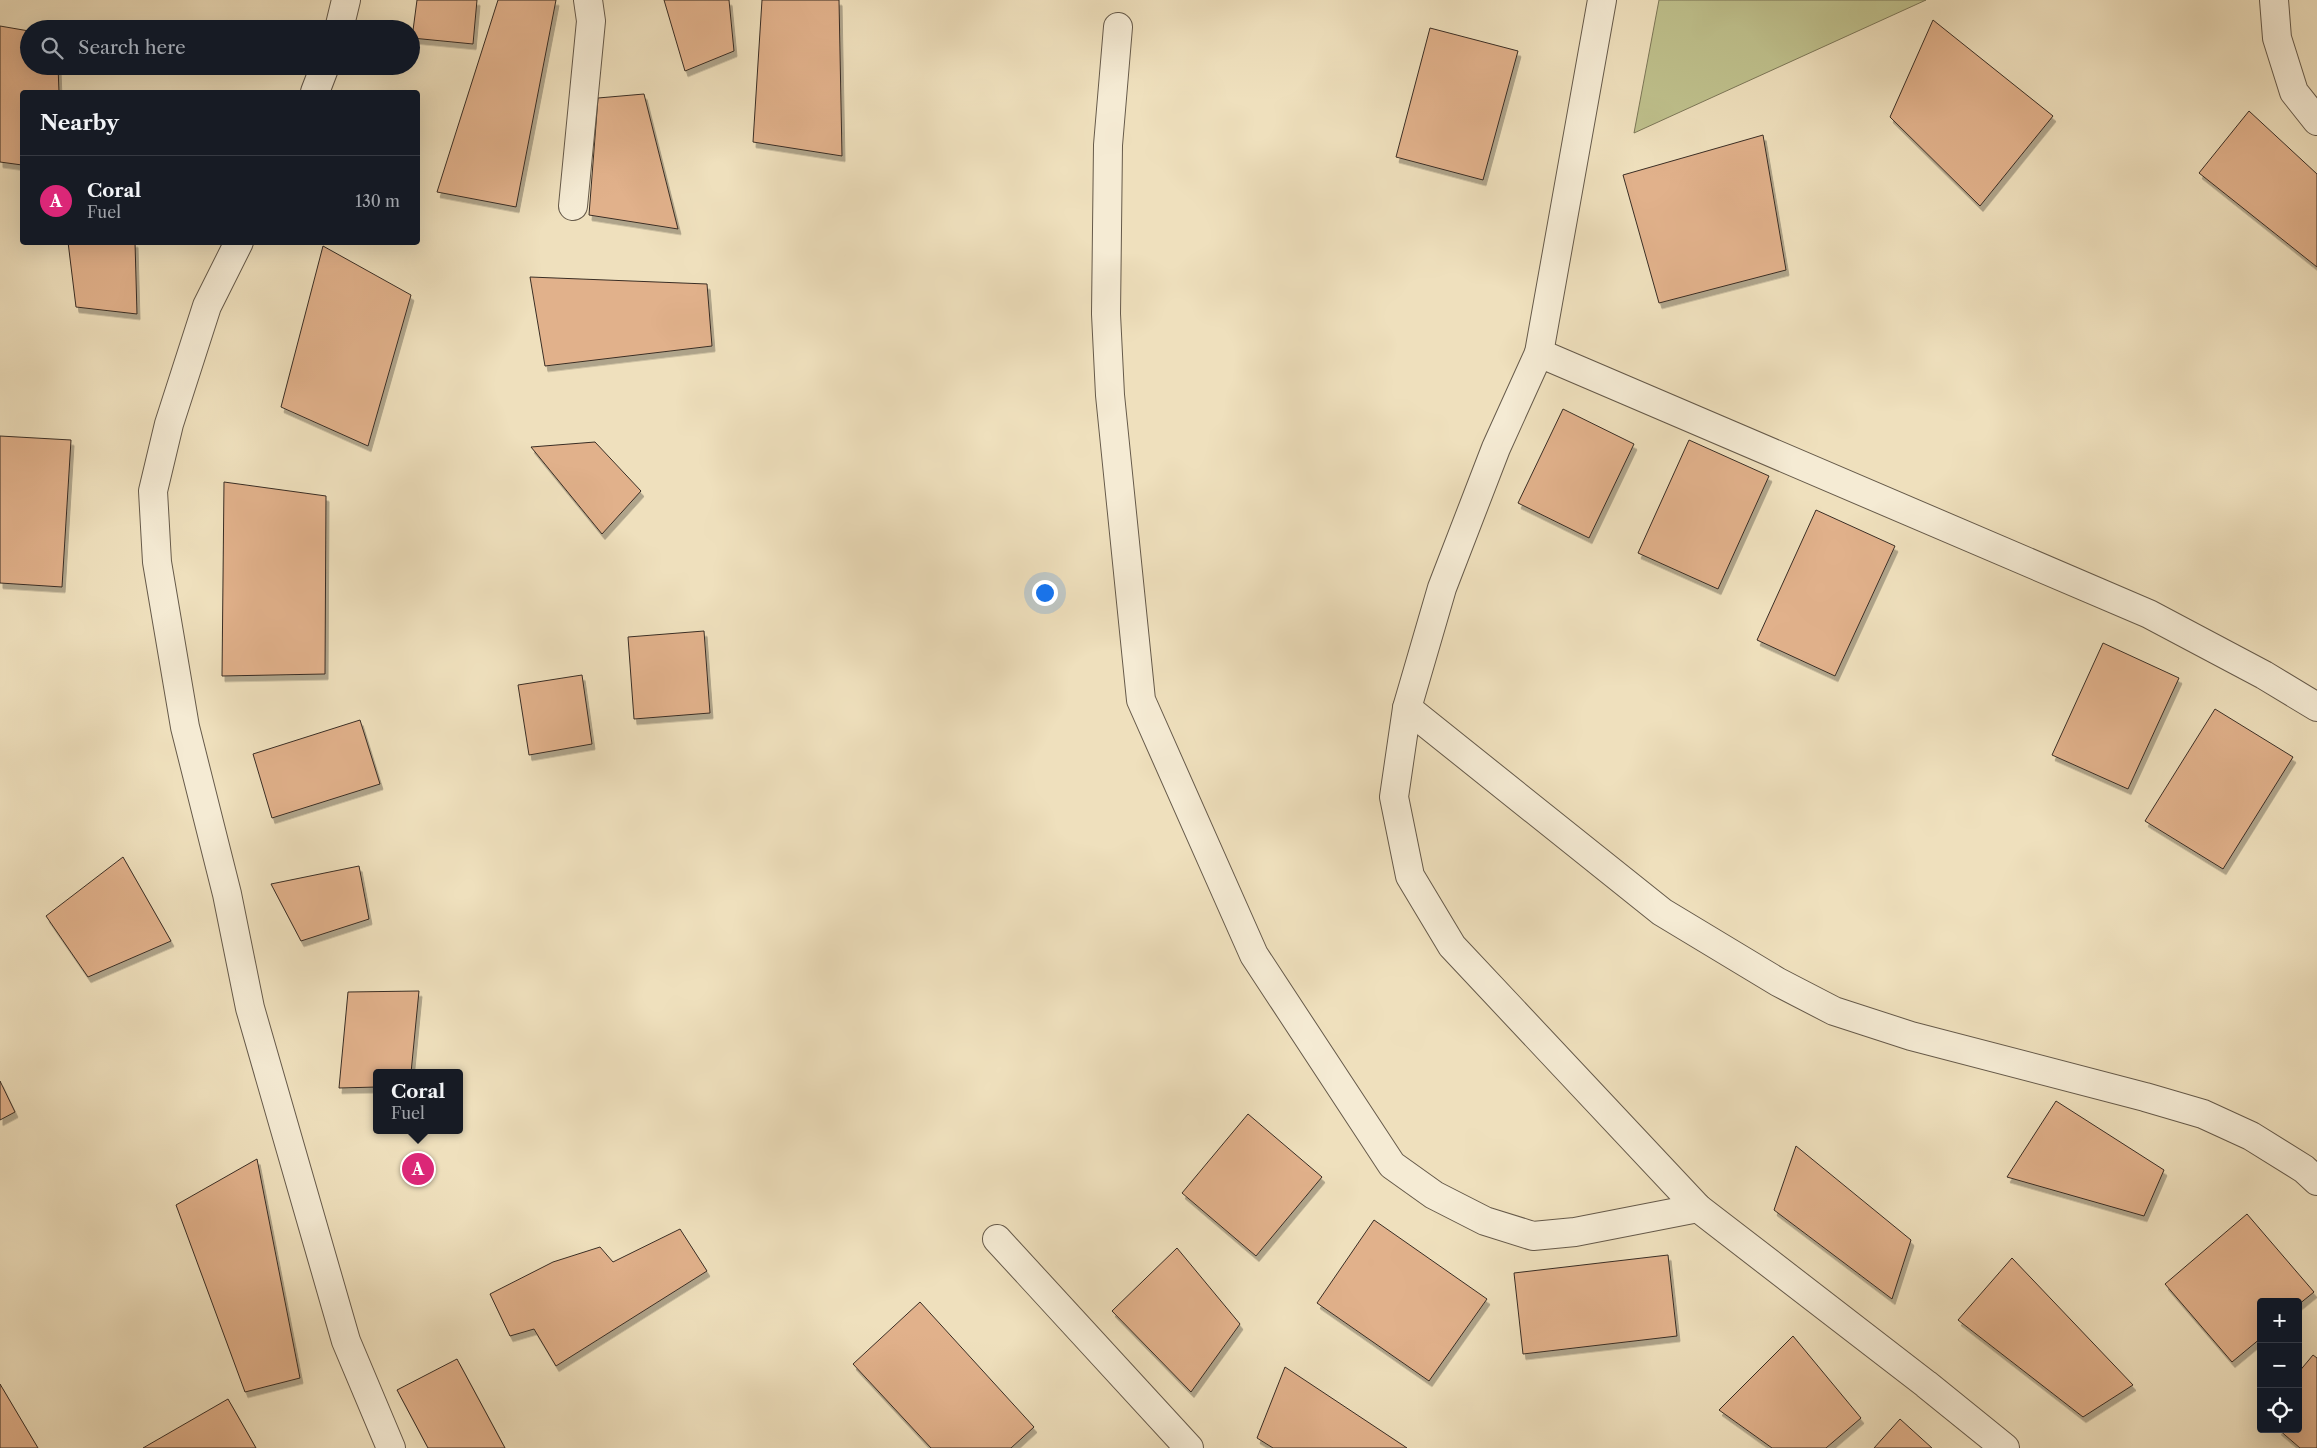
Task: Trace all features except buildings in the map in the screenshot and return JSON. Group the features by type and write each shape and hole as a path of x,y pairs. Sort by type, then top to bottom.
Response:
{"street":[{"path":"341,20 346,0"},
{"path":"573,206 590,21 588,0"},
{"path":"1602,0 1539,353 1496,448 1442,588 1407,708 1394,797 1410,876 1452,946 1698,1208 1926,1384 2004,1448"},
{"path":"2274,0 2277,38 2294,92 2317,121"},
{"path":"1118,27 1108,145 1106,314 1110,395 1141,700 1254,955 1392,1165 1434,1195 1485,1222 1533,1236 1575,1232 1698,1208"},
{"path":"316,90 322,75"},
{"path":"238,245 207,306 169,424 153,491 157,562 185,727 227,894 250,1008 346,1341 391,1448"},
{"path":"1539,353 2149,614 2264,675 2317,707"},
{"path":"1407,708 1662,912 1778,982 1834,1011 1911,1036 2145,1096 2203,1114 2251,1136 2304,1170 2317,1181"},
{"path":"997,1239 1189,1448"}],"green space":[{"path":"1659,0 1926,0 1634,133"}],"place":[{"name":"Coral","path":"418,1169"}]}
